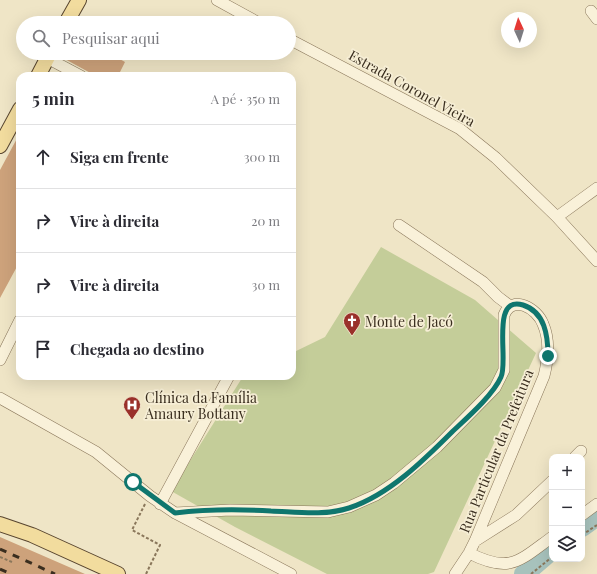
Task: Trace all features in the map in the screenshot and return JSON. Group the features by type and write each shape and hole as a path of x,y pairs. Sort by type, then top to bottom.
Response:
{"main road":[{"path":"70,16 79,0"},
{"path":"40,72 46,60"},
{"path":"0,146 16,116"},
{"path":"0,524 32,536 118,574"}],"street":[{"path":"217,0 246,16"},
{"name":"Estrada Coronel Vieira","path":"296,43 460,129 496,158 557,217 597,261"},
{"path":"55,60 74,72"},
{"path":"557,217 597,188"},
{"path":"399,225 483,282 498,297 510,306"},
{"name":"Rua Particular da Prefeitura","path":"175,513 230,510 328,512 349,508 376,495 394,483 437,447 495,388 504,370 503,322 506,310 515,304 529,308 536,313 543,323 548,346 547,366 475,541 469,553 454,574"},
{"path":"0,360 16,328"},
{"path":"160,504 227,380"},
{"path":"0,398 96,452 160,504 291,574"},
{"path":"475,541 516,515 549,483"},
{"path":"585,513 597,504"},
{"path":"469,553 486,562 497,565 509,565 520,561 549,539"}],"path":[{"path":"146,574 160,545 132,530 150,496"},
{"path":"585,533 596,525"},
{"path":"0,557 12,562"},
{"path":"531,574 549,559"}],"green space":[{"path":"381,247 475,300 536,353 434,572 428,574 327,574 235,527 171,491 241,380 296,380 296,351 325,337"}],"building":[{"path":"67,60 121,60 125,62 120,72 89,72"},
{"path":"16,140 16,268 0,298 0,170"},
{"path":"0,537 85,574 0,574"}],"waterway":[{"path":"583,526 597,516"},
{"path":"524,574 549,553"}],"railway":[{"path":"0,549 55,574"},
{"path":"0,569 11,574"}],"place":[{"name":"Monte de Jacó","path":"352,336"},
{"name":"Clínica da Família Amaury Bottany","path":"132,420"}],"route":[{"path":"133,482 175,513 214,510 318,513 349,508 376,495 413,468 437,447 495,388 504,370 503,322 506,310 510,306 515,304 522,305 536,313 543,323 546,332 548,356"}]}
